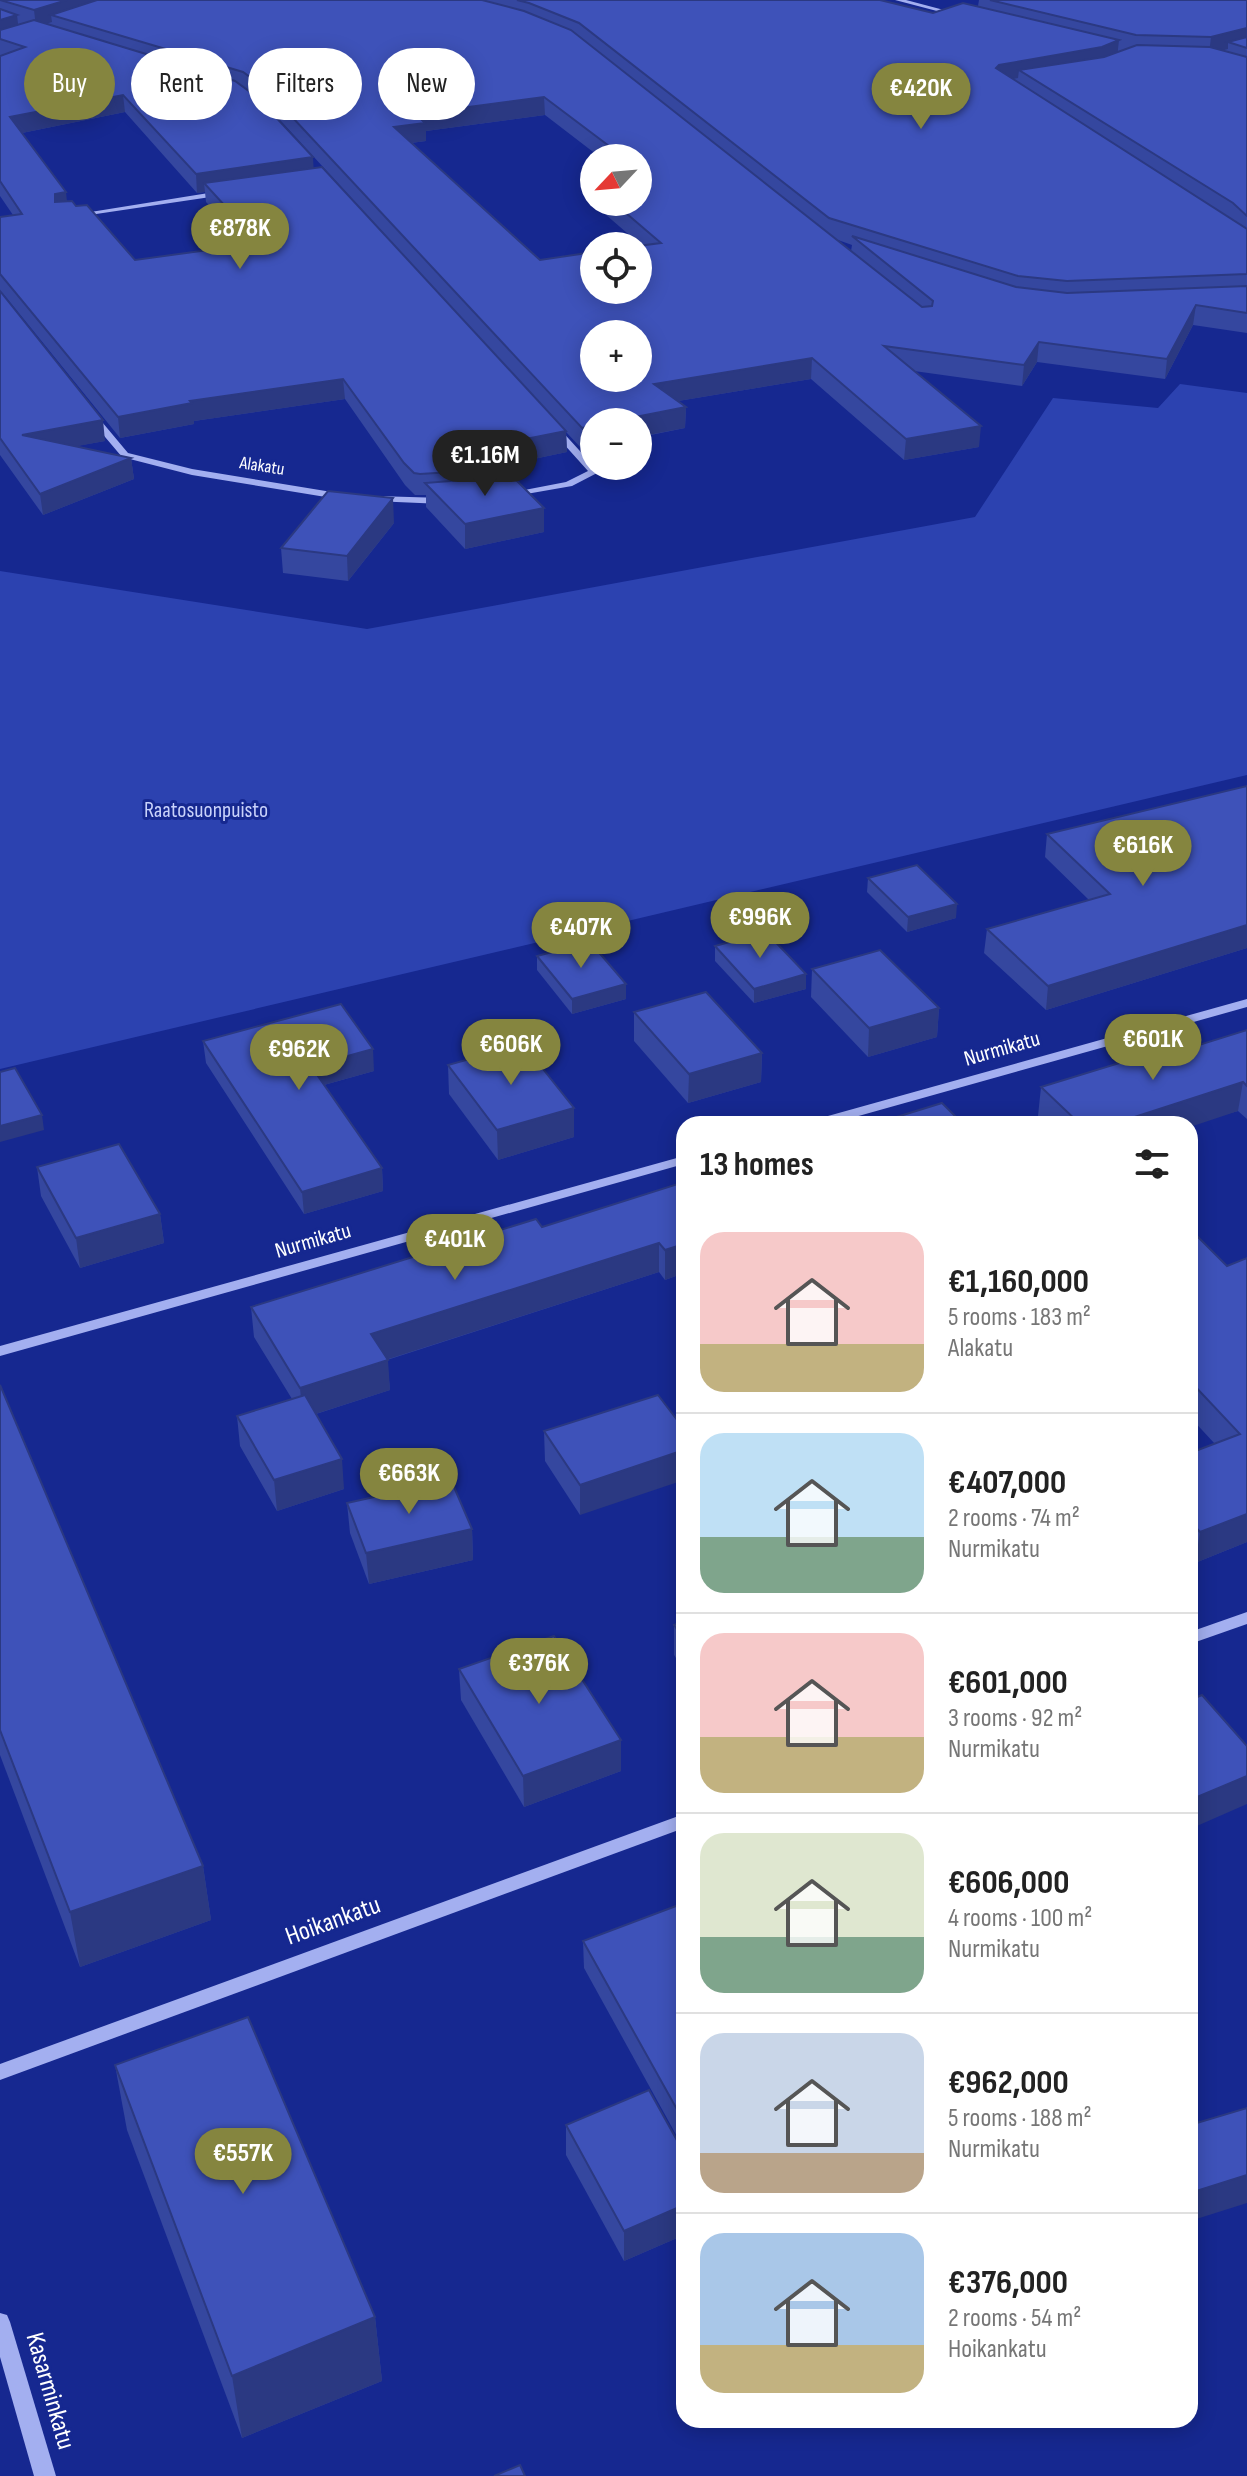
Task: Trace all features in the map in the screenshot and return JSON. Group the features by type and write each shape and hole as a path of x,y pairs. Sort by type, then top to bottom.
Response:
{"street":[{"path":"898,0 970,18"},
{"path":"62,217 234,191"},
{"name":"Alakatu","path":"82,403 125,455 192,472 351,498"},
{"path":"498,497 569,484 594,472 553,426"},
{"path":"365,499 458,501"},
{"name":"Nurmikatu","path":"844,1116 1247,1003"},
{"name":"Nurmikatu","path":"0,1351 676,1162"},
{"path":"1198,1635 1247,1618"},
{"name":"Hoikankatu","path":"0,2072 676,1824"},
{"name":"Kasarminkatu","path":"0,2322 45,2476"}],"green space":[{"name":"Raatosuonpuisto","path":"1180,384 1247,393 1247,775 0,1069 0,571 367,629 975,517 1053,398 1158,408"}],"building":[{"path":"0,0 67,0 34,10"},
{"path":"97,0 482,0 524,11 571,30 922,307 932,306 933,301 852,236 1016,287 1067,293 1247,286 1247,313 1196,305 1167,359 1039,342 1024,365 884,346 981,426 906,439 812,358 654,384 686,407 652,414 652,408 580,408 580,426 295,120 362,120 362,48 248,48 248,76 232,69 232,48 162,48 51,15","holes":["378,48 475,48 475,106 544,97 606,144 652,144 652,216 629,216 652,232 661,243 652,244 652,304 580,304 580,254 540,260 394,127 425,123 422,120 378,120"]},
{"path":"517,0 880,0 933,13 963,3 1119,40 1102,47 996,68 1247,229 1247,274 1067,281 1018,276 829,218 579,23"},
{"path":"990,0 1247,0 1247,28 1211,37 1136,35"},
{"path":"0,9 17,15 0,20"},
{"path":"34,20 131,49 131,104 123,95 115,97 115,48 24,48 24,114 10,117 66,192 55,194 55,202 72,201 76,206 87,205 135,260 259,243 204,183 322,167 566,431 481,448 501,469 420,474 414,473 404,463 343,379 190,401 192,403 118,417 0,274 0,217 22,214 0,181 0,56 25,47 0,39 0,30"},
{"path":"1247,37 1247,48 1228,42"},
{"path":"1137,45 1210,47 1247,57 1247,216 1233,203 1019,70 1104,57"},
{"path":"232,80 248,90 248,120 278,120 313,157 196,174 146,120 232,120"},
{"path":"0,291 103,420 22,435 131,458 40,494 0,438"},
{"path":"512,476 544,508 465,524 425,483"},
{"path":"328,491 393,498 347,556 281,548"},
{"path":"1247,786 1247,925 1048,986 987,929 1110,894 1047,834"},
{"path":"917,865 957,904 908,917 868,878"},
{"path":"766,932 806,974 754,989 715,946"},
{"path":"590,942 626,984 572,999 537,956"},
{"path":"880,950 939,1008 869,1028 812,969"},
{"path":"706,992 762,1053 689,1074 634,1012"},
{"path":"341,1004 373,1049 311,1066 382,1168 302,1192 203,1041"},
{"path":"1247,1030 1247,1086 1243,1082 1138,1116 1072,1116 1041,1087 1142,1056 1148,1061"},
{"path":"523,1044 574,1108 497,1130 448,1065"},
{"path":"15,1068 42,1115 0,1126 0,1072"},
{"path":"942,1103 955,1116 900,1116"},
{"path":"119,1144 160,1214 76,1238 37,1167"},
{"path":"676,1185 676,1247 665,1250 659,1243 371,1334 388,1360 300,1388 251,1307 536,1219 542,1227"},
{"path":"1198,1237 1227,1266 1247,1258 1247,1514 1200,1532 1198,1450 1240,1434 1198,1389"},
{"path":"0,1385 203,1866 70,1912 0,1730"},
{"path":"305,1395 342,1459 274,1480 237,1416"},
{"path":"658,1395 676,1419 676,1453 580,1485 544,1431"},
{"path":"451,1480 472,1529 366,1553 347,1503"},
{"path":"554,1636 621,1740 523,1776 459,1669"},
{"path":"1202,1695 1247,1746 1247,1776 1198,1797 1198,1697"},
{"path":"676,1906 676,2108 583,1941"},
{"path":"248,2017 375,2317 232,2376 115,2065"},
{"path":"649,2090 676,2139 676,2208 624,2231 566,2125"},
{"path":"1247,2108 1247,2175 1198,2190 1198,2123"},
{"path":"520,2465 525,2476 494,2476"}]}
